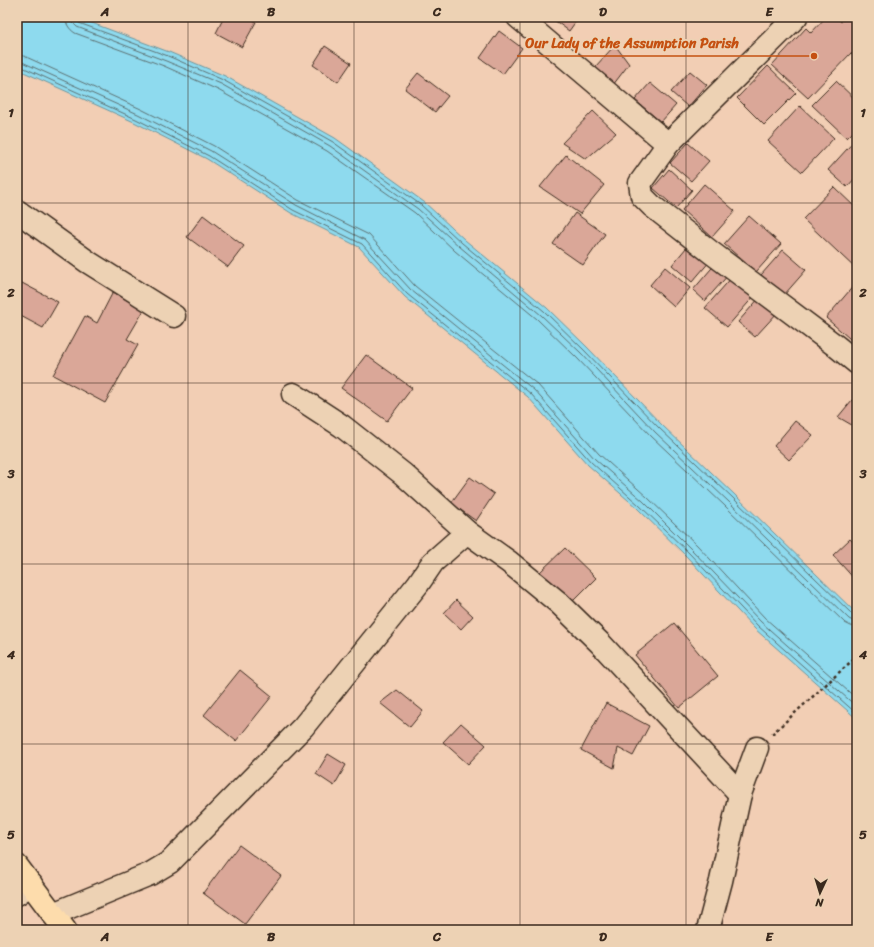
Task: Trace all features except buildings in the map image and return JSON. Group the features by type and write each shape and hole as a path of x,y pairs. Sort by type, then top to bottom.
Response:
{"highway":[{"path":"17,866 24,889 59,922"}],"street":[{"path":"518,17 668,144"},
{"path":"796,17 668,144 640,183 642,196 652,206 712,254 857,363"},
{"path":"17,211 88,262 174,316"},
{"path":"293,394 342,426 403,474 467,532 510,562 559,603 600,643 740,794"},
{"path":"59,922 170,862 303,727 418,584 433,562 467,532"},
{"path":"708,930 721,881 740,794 757,748"}],"path":[{"path":"757,748 857,656"}],"water":[{"path":"17,17 76,17 169,52 225,76 335,138 424,202 465,240 547,308 662,425 857,614 857,719 755,629 686,556 637,508 588,465 528,397 405,297 359,247 291,213 207,159 134,122 17,69"}],"place":[{"name":"Our Lady of the Assumption Parish","path":"814,56"}]}
